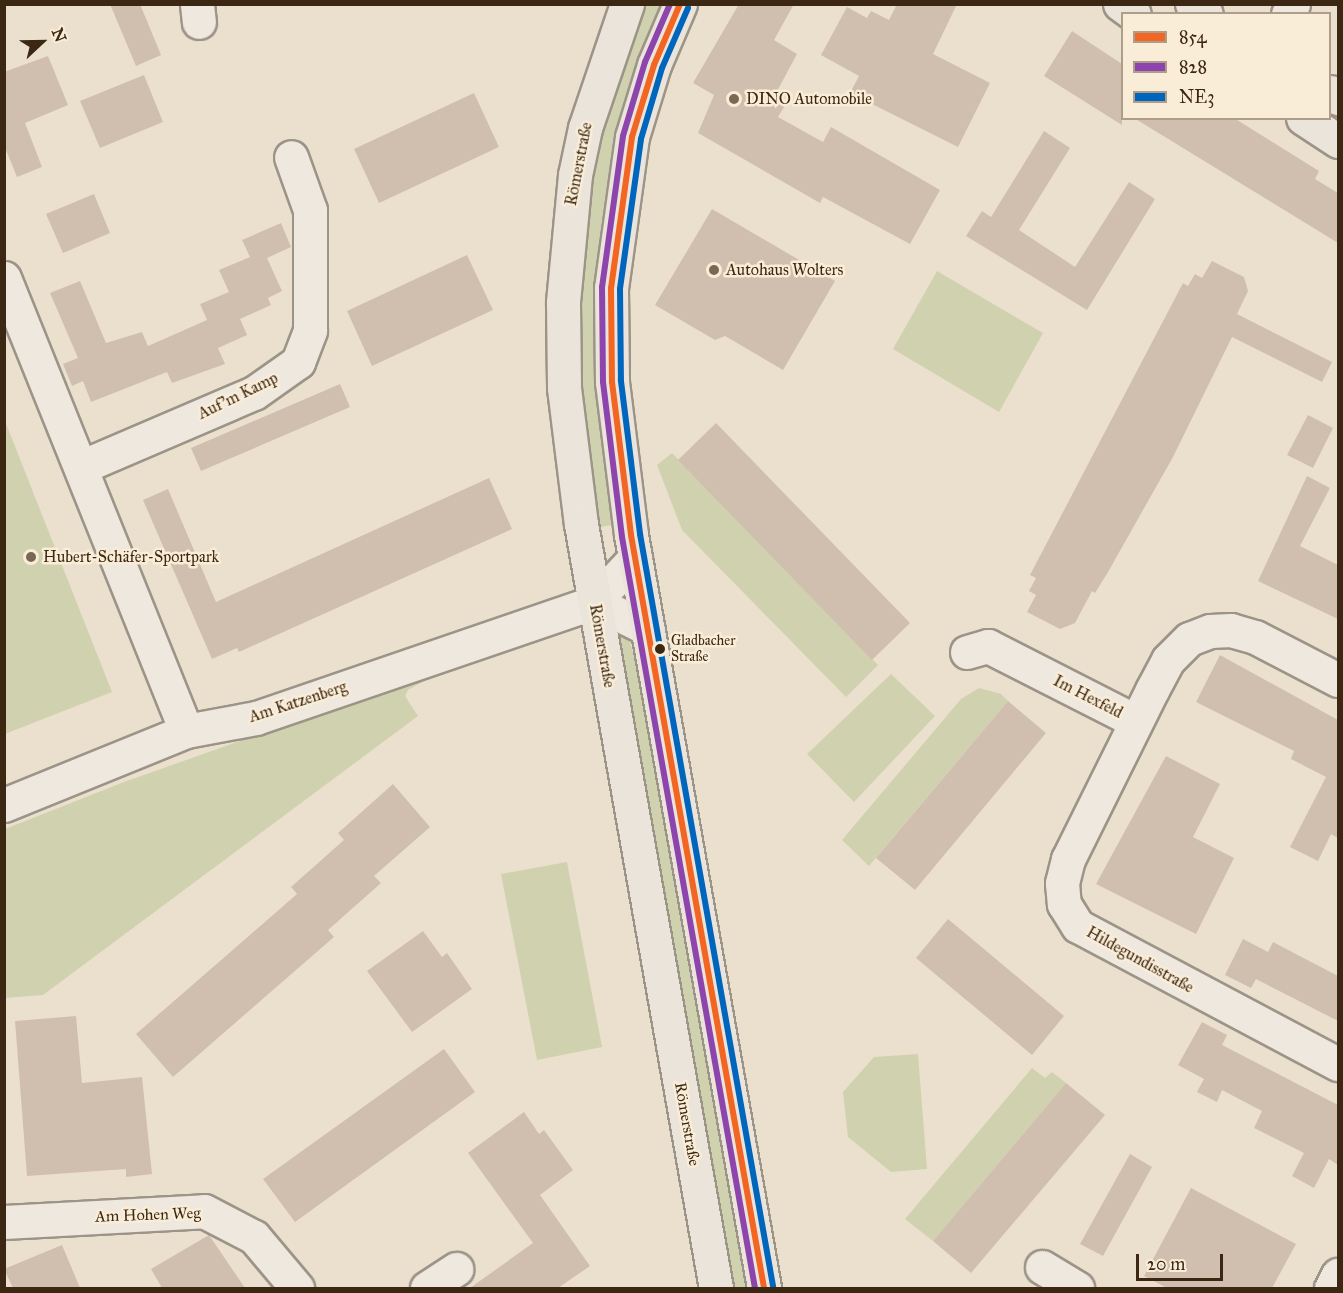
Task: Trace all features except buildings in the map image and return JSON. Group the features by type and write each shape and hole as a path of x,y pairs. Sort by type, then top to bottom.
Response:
{"main road":[{"name":"Römerstraße","path":"627,4 585,128 568,225 563,303 570,451 594,602 716,1288"},
{"path":"680,4 654,65 632,136 611,288 614,403 635,558 764,1288"},
{"path":"1306,120 1338,141"}],"street":[{"name":"Auf'm Kamp","path":"81,467 254,393 298,362 310,330 310,210 291,157"},
{"path":"4,278 186,731"},
{"name":"Am Katzenberg","path":"4,805 186,731 256,718 594,602 635,558"},
{"path":"594,602 648,629"},
{"name":"Im Hexfeld","path":"967,652 988,646 1135,721 1168,660 1189,639 1210,632 1231,630 1255,637 1338,680"},
{"name":"Hildegundisstraße","path":"1135,721 1068,859 1062,884 1064,904 1078,926 1105,943 1338,1064"},
{"name":"Am Hohen Weg","path":"4,1222 204,1211 254,1237 297,1288"},
{"path":"1042,1267 1077,1288"},
{"path":"428,1288 456,1269"},
{"path":"1331,1288 1338,1275"}],"green space":[{"path":"642,5 662,5 617,133 601,225 596,385 612,525 596,528 580,387 578,301 582,222 600,129"},
{"path":"937,271 1043,333 999,412 893,349"},
{"name":"Hubert-Schäfer-Sportpark","path":"5,421 112,692 5,734"},
{"path":"672,453 878,665 846,697 682,530 657,465"},
{"path":"617,629 626,629 639,672 749,1288 732,1288"},
{"path":"432,673 433,676 408,690 405,696 418,716 43,995 5,998 5,829 124,782"},
{"path":"891,674 935,716 854,802 807,754"},
{"path":"979,688 1001,694 1008,701 869,866 842,840 961,699"},
{"path":"567,862 602,1047 537,1060 501,874"},
{"path":"918,1054 927,1169 891,1172 848,1137 843,1092 874,1057"},
{"path":"1032,1068 1045,1078 1052,1072 1066,1083 933,1241 905,1219"}],"transit line":[{"name":"828","path":"670,4 645,62 623,136 602,287 603,382 622,537 755,1288"},
{"name":"854","path":"680,4 654,65 632,137 611,288 612,382 631,535 764,1288"},
{"name":"NE3","path":"688,8 662,68 641,139 620,289 621,381 640,534 773,1286"}],"place":[{"name":"DINO Automobile","path":"734,99"},
{"name":"Autohaus Wolters","path":"714,270"},
{"name":"Hubert-Schäfer-Sportpark","path":"31,557"},
{"name":"Gladbacher Straße","path":"660,649"}]}
